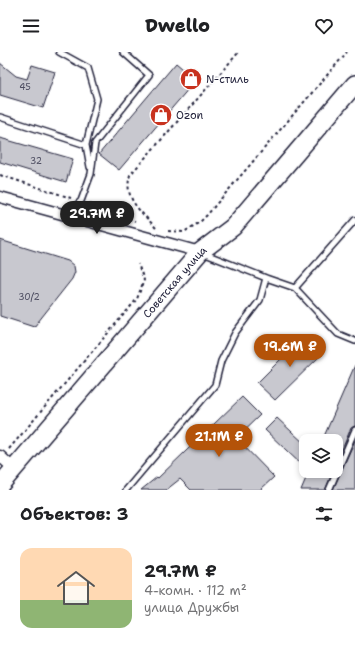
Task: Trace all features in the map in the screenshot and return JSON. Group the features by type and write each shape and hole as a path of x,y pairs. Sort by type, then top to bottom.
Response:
{"highway":[{"name":"Советская улица","path":"0,485 5,461 200,252 233,227 355,84"}],"street":[{"path":"0,197 200,252"}],"lane":[{"path":"59,52 88,68 97,99 86,145 91,174"},
{"path":"66,215 81,201 91,174 95,143 150,75 123,52"},
{"path":"0,117 86,145"},
{"path":"295,288 355,220"},
{"path":"200,252 295,288 338,334 355,341"},
{"path":"126,490 215,385 222,361 235,333 260,300 266,278"},
{"path":"329,490 355,430"}],"path":[{"path":"151,227 158,230 132,200 128,190 130,176 239,52"},
{"path":"164,230 184,232 200,222 347,52"},
{"path":"0,175 81,201 137,222"},
{"path":"5,461 137,299 144,280 138,264"}],"building":[{"path":"0,63 16,76 27,79 32,65 55,72 43,108 0,95"},
{"path":"176,63 196,80 119,170 99,154"},
{"path":"0,138 73,159 66,182 0,162"},
{"path":"0,240 68,261 74,266 75,272 72,279 34,327 0,316"},
{"path":"304,336 322,354 275,400 257,383"},
{"path":"355,365 355,426 351,428 343,447 343,434 325,434"},
{"path":"242,397 260,415 236,438 274,477 260,490 191,490 180,479 166,490 141,490 157,477 158,478"},
{"path":"277,418 299,438 299,462 265,430"},
{"path":"355,440 355,490 333,490 338,478 343,478 343,467"},
{"path":"306,478 330,478 325,490 301,490"}],"place":[{"name":"N-стиль","path":"191,79"},
{"name":"Ozon","path":"161,115"}]}
